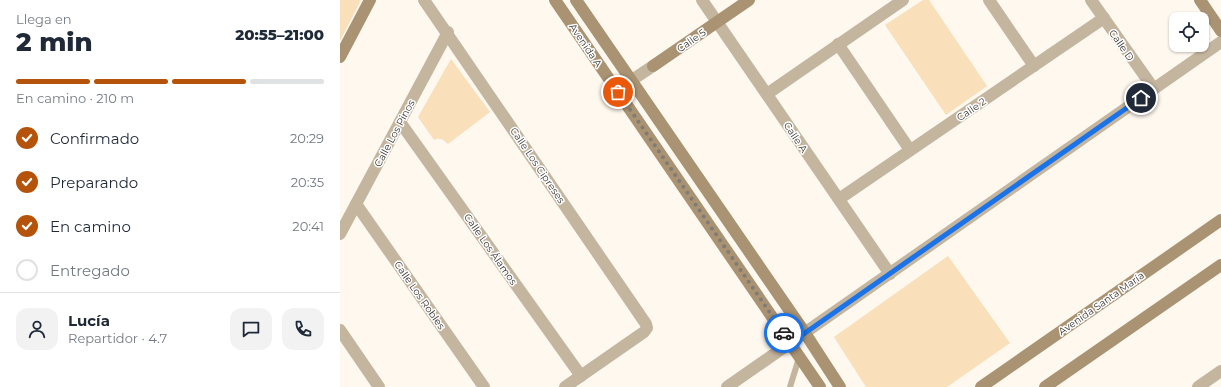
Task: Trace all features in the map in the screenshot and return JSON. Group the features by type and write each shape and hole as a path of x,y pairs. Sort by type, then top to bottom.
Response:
{"street":[{"path":"340,57 370,0"},
{"name":"Calle Los Cipreses","path":"424,0 448,32 646,324 647,328 644,332 581,376"},
{"name":"Avenida A","path":"555,0 820,387"},
{"name":"Avenida A","path":"576,0 805,333 840,387"},
{"name":"Calle A","path":"702,0 890,274"},
{"name":"Calle 5","path":"632,80 749,0"},
{"path":"767,94 903,0"},
{"path":"989,0 1034,66"},
{"name":"Calle D","path":"1091,0 1154,89"},
{"path":"1200,0 1221,31"},
{"name":"Calle 2","path":"839,199 1104,18"},
{"name":"Calle Los Pinos","path":"340,234 448,32"},
{"path":"727,387 1221,42"},
{"path":"838,44 910,150"},
{"name":"Calle Los Álamos","path":"400,122 581,376"},
{"name":"Calle Los Robles","path":"356,204 484,387"},
{"name":"Avenida Santa María","path":"981,387 1221,220"},
{"path":"1045,387 1221,265"},
{"path":"340,330 379,387"},
{"path":"1198,387 1221,371"},
{"path":"565,387 581,376"}],"lane":[{"path":"790,387 800,357"}],"shaded area":[{"path":"340,0 361,0 340,41"},
{"path":"923,0 929,0 987,86 946,115 885,25"},
{"path":"451,59 490,112 448,144 440,139 434,140 418,117"},
{"path":"948,256 1010,343 947,387 866,387 834,337"}],"way so far":[{"path":"618,92 784,333"}],"route":[{"path":"784,333 790,342 805,333 1141,98"}]}
